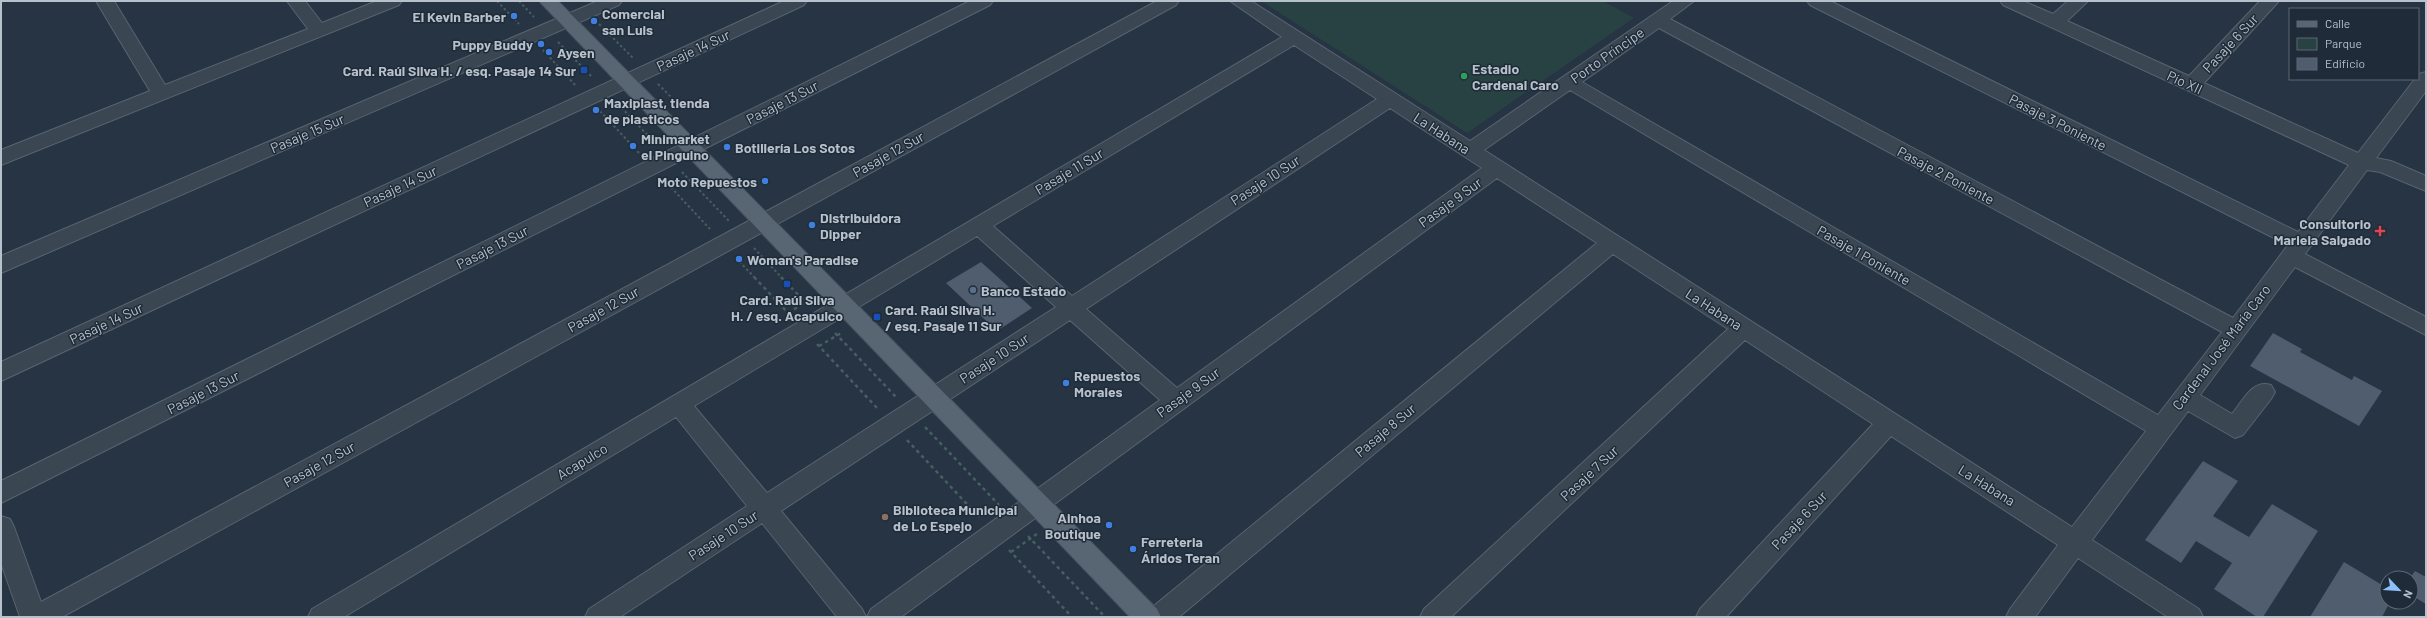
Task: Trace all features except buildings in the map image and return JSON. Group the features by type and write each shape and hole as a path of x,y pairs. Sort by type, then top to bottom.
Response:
{"main road":[{"path":"548,1 1148,617"}],"street":[{"path":"105,1 161,94"},
{"path":"296,1 319,30"},
{"path":"1,158 393,1"},
{"name":"Pasaje 15 Sur","path":"1,265 613,1"},
{"name":"Pasaje 14 Sur","path":"1,372 798,1"},
{"name":"Pasaje 13 Sur","path":"1,493 984,1"},
{"name":"Pasaje 12 Sur","path":"37,617 1170,1"},
{"name":"La Habana","path":"1239,1 2190,617"},
{"name":"Porto Príncipe","path":"1470,151 1685,1"},
{"name":"Pasaje 3 Poniente","path":"1816,1 2296,250 2426,327"},
{"name":"Pío XII","path":"2009,1 2362,163 2384,166 2426,184"},
{"path":"2055,22 2079,1"},
{"name":"Pasaje 6 Sur","path":"2191,85 2270,1"},
{"name":"Pasaje 2 Poniente","path":"1658,20 2235,329"},
{"name":"Pasaje 11 Sur","path":"844,306 1294,37"},
{"name":"Cardenal José María Caro","path":"2018,617 2076,543 2160,428 2426,78"},
{"name":"Pasaje 1 Poniente","path":"1569,82 2160,428"},
{"name":"Pasaje 10 Sur","path":"598,617 1390,99"},
{"name":"Pasaje 9 Sur","path":"880,617 1496,168"},
{"path":"978,225 1176,401"},
{"name":"Pasaje 8 Sur","path":"1159,617 1612,243"},
{"name":"Acapulco","path":"321,617 844,306"},
{"name":"Pasaje 7 Sur","path":"1433,617 1744,328"},
{"path":"2184,397 2235,428 2263,392"},
{"path":"679,404 853,617"},
{"name":"Pasaje 6 Sur","path":"1709,617 1889,422"},
{"path":"1,527 33,617"}],"path":[{"path":"497,1 1072,617"}],"green space":[{"name":"Estadio Cardenal Caro","path":"1261,1 1603,1 1634,18 1467,133"}],"place":[{"name":"El Kevin Barber","path":"514,16"},
{"name":"Comercial san Luis","path":"594,21"},
{"name":"Puppy Buddy","path":"541,44"},
{"name":"Aysen","path":"549,52"},
{"name":"Card. Raúl Silva H. / esq. Pasaje 14 Sur","path":"584,70"},
{"name":"Estadio Cardenal Caro","path":"1464,76"},
{"name":"Maxiplast, tienda de plasticos","path":"596,110"},
{"name":"Minimarket el Pinguino","path":"633,146"},
{"name":"Botillería Los Sotos","path":"727,147"},
{"name":"Moto Repuestos","path":"765,181"},
{"name":"Distribuidora Dipper","path":"812,225"},
{"name":"Consultorio Mariela Salgado","path":"2380,231"},
{"name":"Woman's Paradise","path":"739,259"},
{"name":"Card. Raúl Silva H. / esq. Acapulco","path":"787,284"},
{"name":"Banco Estado","path":"973,290"},
{"name":"Card. Raúl Silva H. / esq. Pasaje 11 Sur","path":"877,317"},
{"name":"Repuestos Morales","path":"1066,383"},
{"name":"Biblioteca Municipal de Lo Espejo","path":"885,517"},
{"name":"Ainhoa Boutique","path":"1109,525"},
{"name":"Ferreteria Áridos Teran","path":"1133,549"}]}
